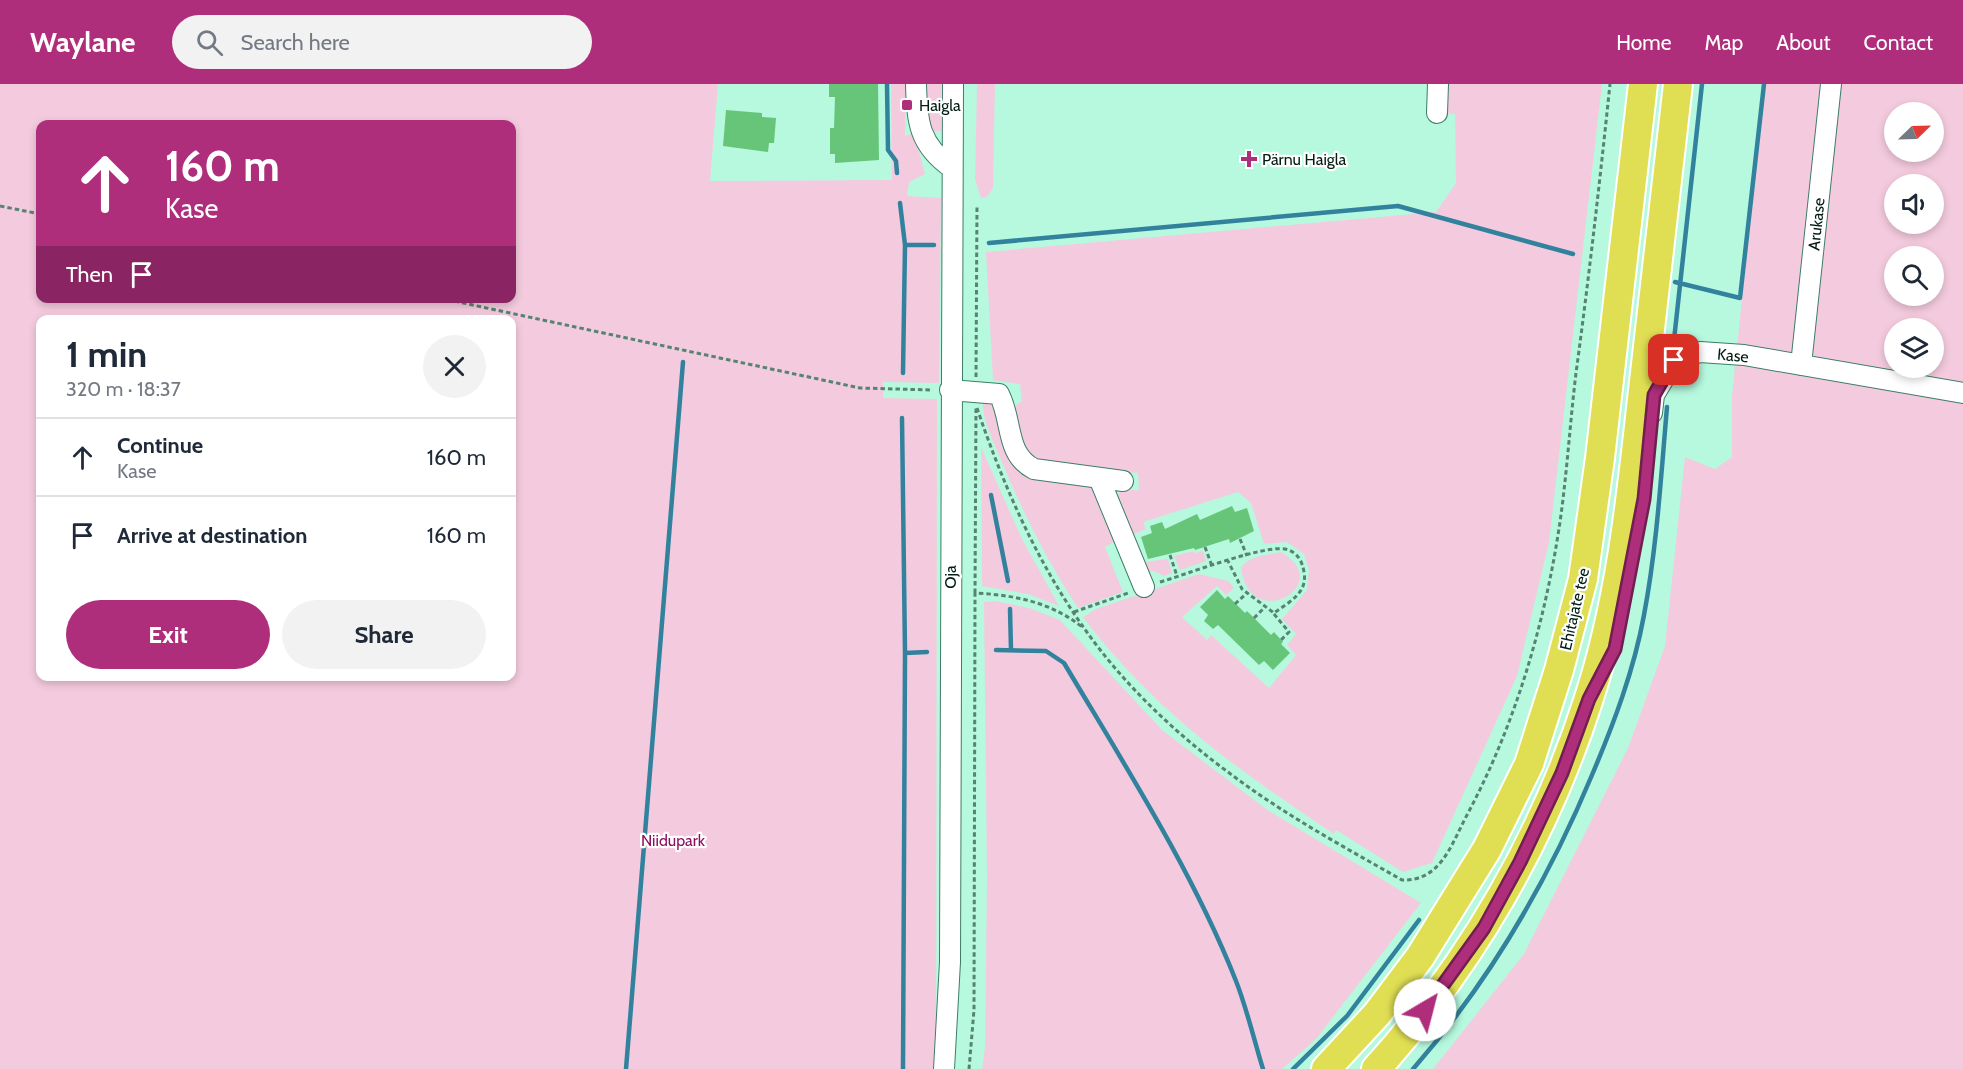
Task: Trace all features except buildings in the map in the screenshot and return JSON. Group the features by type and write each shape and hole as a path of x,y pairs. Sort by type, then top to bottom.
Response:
{"highway":[{"name":"Ehitajate tee","path":"1326,1069 1377,1014 1420,957 1481,858 1529,764 1559,670 1583,579 1600,458 1643,84"},
{"path":"1376,1069 1402,1040 1484,928 1520,862 1562,773 1589,699 1611,612 1629,518 1678,84"}],"street":[{"path":"916,84 916,117 923,136 934,156 952,168"},
{"name":"Oja","path":"944,1069 950,962 950,390 953,84"},
{"path":"1437,113 1438,84"},
{"name":"Arukase","path":"1801,365 1831,84"},
{"name":"Kase","path":"1589,699 1615,649 1644,499 1654,395 1674,360 1700,352 1744,355 1963,393"},
{"path":"950,390 999,394 1007,415 1012,444 1023,464 1034,470 1123,481"},
{"path":"1099,478 1144,587"}],"path":[{"path":"976,405 1004,484 1035,547 1083,628 1108,659 1155,708 1232,776 1304,822 1402,880 1415,880 1428,876 1444,858 1493,764 1538,631 1560,523 1610,84"},
{"path":"0,206 36,213"},
{"path":"463,303 860,388 950,390"},
{"path":"1240,539 1247,556"},
{"path":"1205,547 1212,566"},
{"path":"1074,612 1228,561 1282,549 1292,552 1300,559 1305,579 1302,593 1274,614"},
{"path":"1170,555 1177,577"},
{"path":"1228,561 1242,589 1274,614 1288,632 1281,640"},
{"path":"1235,604 1247,593"},
{"path":"969,1069 974,1010 975,594 1022,599 1051,607 1083,628"},
{"path":"1254,618 1265,606"}],"green space":[{"name":"Niidupark","path":"0,84 718,84 710,181 892,180 891,84 906,84 905,136 914,133 925,174 909,182 907,196 941,198 939,383 883,382 883,398 937,399 936,1069 0,1069"},
{"path":"925,84 941,84 941,131 932,131 924,111"},
{"path":"977,84 995,84 993,188 987,197 981,198 975,179"},
{"path":"1444,84 1602,84 1549,542 1517,676 1432,863 1403,872 1336,830 1334,834 1264,786 1199,737 1139,682 1083,617 1096,609 1199,574 1228,581 1234,588 1226,595 1217,586 1182,617 1207,640 1211,635 1269,688 1296,655 1287,645 1296,634 1282,619 1307,590 1309,570 1304,554 1287,542 1264,544 1251,503 1238,492 1143,522 1146,529 1134,534 1143,562 1168,559 1172,573 1164,576 1154,571 1146,573 1116,495 1123,490 1139,490 1138,473 1059,465 1031,456 1021,444 1013,407 1022,401 1020,384 993,380 986,252 1436,212 1456,183 1455,114 1443,113"},
{"path":"1764,84 1963,84 1963,1069 1433,1069 1524,954 1628,748 1665,646 1685,457 1715,469 1732,457 1732,396"},
{"path":"983,402 996,405 1013,464 1022,471 1087,484 1094,489 1117,540 1105,547 1123,592 1078,608 1045,552 1016,495 988,429"},
{"path":"981,447 1022,539 1059,606 1028,594 982,586"},
{"path":"1193,551 1195,553 1203,551 1206,561 1180,570 1174,556"},
{"path":"1281,552 1296,565 1300,578 1295,589 1285,597 1272,601 1258,598 1247,587 1241,567 1254,558"},
{"path":"995,601 1029,608 1060,620 1162,730 1266,809 1421,903 1316,1039 1282,1069 982,1069 985,1048 987,878 984,602"}],"waterway":[{"path":"887,84 888,150 896,161 897,173"},
{"path":"1674,340 1702,84"},
{"path":"1675,282 1740,298 1764,84"},
{"path":"900,203 905,245 903,373"},
{"path":"989,243 1398,206 1573,254"},
{"path":"905,245 934,245"},
{"path":"626,1069 683,362"},
{"path":"1413,1069 1467,1001 1514,930 1575,815 1608,736 1629,676 1644,615 1661,485 1667,407"},
{"path":"902,418 905,653 903,1069"},
{"path":"991,495 1008,581"},
{"path":"1010,609 1011,650"},
{"path":"996,650 1046,651 1064,663 1179,859 1219,940 1236,981 1263,1069"},
{"path":"905,653 927,652"},
{"path":"1293,1069 1347,1016 1419,920"}],"place":[{"name":"Haigla","path":"907,105"},
{"name":"Pärnu Haigla","path":"1249,159"}],"route":[{"path":"1425,1010 1484,928 1520,862 1562,773 1589,699 1615,649 1644,499 1654,395 1674,360"}]}
